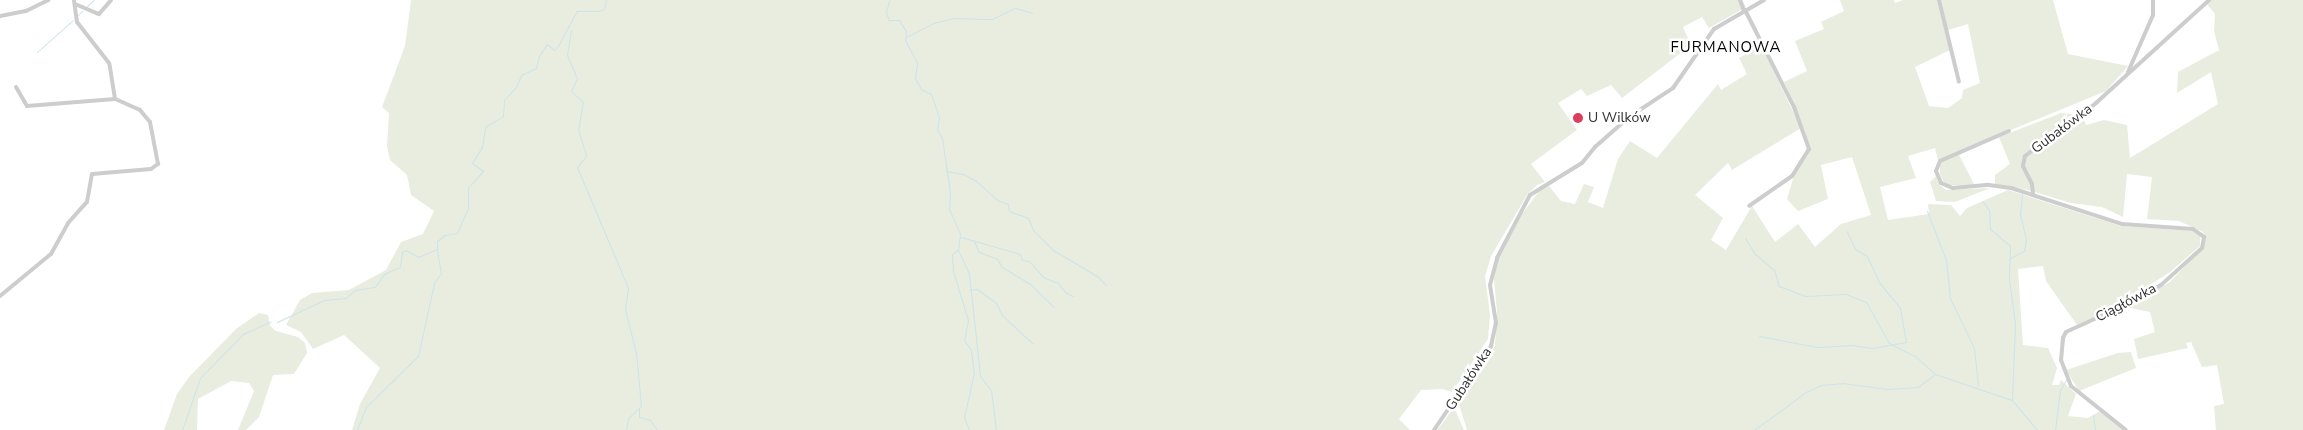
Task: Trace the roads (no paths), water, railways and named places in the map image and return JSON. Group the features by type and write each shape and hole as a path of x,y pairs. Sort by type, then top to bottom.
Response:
{"street":[{"path":"0,16 26,11 49,0"},
{"path":"74,2 99,14 111,0"},
{"path":"1740,0 1788,94 1809,149 1792,176 1749,206"},
{"name":"Gubałówka","path":"1434,430 1491,346 1496,323 1490,285 1497,258 1530,195 1582,163 1595,147 1629,117 1672,88 1714,29 1764,0"},
{"path":"1939,0 1959,82"},
{"name":"Gubałówka","path":"2128,72 2153,16 2153,0"},
{"name":"Gubałówka","path":"2034,194 2032,184 2023,166 2025,156 2096,103 2209,0"},
{"path":"74,2 77,22 109,63 115,99"},
{"path":"0,296 54,250 65,228 87,202 92,174 157,167 159,161 150,122 140,110 115,99 27,106 16,87"},
{"path":"2009,131 1940,161 1938,178 1946,187 1989,185 2034,194"},
{"name":"Ciągłówka","path":"2034,194 2122,224 2193,229 2204,237 2202,248 2161,285 2132,302 2066,332 2063,338 2061,360 2071,386 2126,430"}],"waterway":[{"path":"87,6 94,0"},
{"path":"277,322 324,300 346,298 355,290 375,287 384,274 400,267 402,252 406,250 418,257 437,249 437,241 445,235 457,233 468,208 468,188 483,171 472,163 482,147 485,127 503,116 504,100 516,87 521,75 536,68 539,56 547,44 554,50 558,46 577,11 599,11 604,9 606,0"},
{"path":"889,0 886,13 889,20 899,20 906,31 905,40 917,63 915,78 921,89 931,94 939,117 937,129 942,138 950,192 949,209 960,234 958,250 969,274 980,376 991,390 996,430"},
{"path":"906,37 933,23 955,18 992,19 1015,8 1032,13"},
{"path":"78,15 82,11"},
{"path":"37,52 73,20"},
{"path":"571,30 567,55 577,79 571,91 583,102 578,129 586,156 577,167 628,288 625,309 636,353 641,406 628,418 626,430"},
{"path":"946,171 963,174 976,181 997,200 1008,204 1009,211 1028,218 1033,230 1053,250 1097,276 1106,285"},
{"path":"2010,258 2024,251 2026,240 2020,214 2022,194"},
{"path":"1982,201 1989,210 1990,229 2010,246 2009,279 2015,324 2012,399"},
{"path":"1927,211 1946,260 1950,298 1974,348 1978,385"},
{"path":"1759,336 1817,347 1851,345 1872,348 1906,342 1900,308 1879,282 1867,256 1855,249 1847,232"},
{"path":"961,237 1020,254 1022,260 1029,261 1043,277 1058,283 1066,293 1073,296"},
{"path":"1745,238 1755,254 1774,270 1779,286 1805,296 1846,294 1866,302 1889,343 1916,357 1935,374 2012,400 2037,430"},
{"path":"974,241 979,252 997,259 1002,267 1030,284 1054,307"},
{"path":"357,430 366,407 418,356 434,283 441,273 437,250"},
{"path":"957,250 952,254 953,271 968,320 964,340 971,350 974,373 964,417 969,430"},
{"path":"969,290 977,289 996,303 1002,315 1033,344"},
{"path":"182,430 200,378 243,334 270,322"},
{"path":"1754,430 1806,392 1821,385 1842,383 1888,389 1918,387 1934,375"},
{"path":"2055,430 2060,390 2066,380"},
{"path":"639,408 639,417 650,420 657,430"},
{"path":"2093,415 2095,430"}],"place":[{"name":"U Wilków","path":"1578,118"}],"district":[{"name":"FURMANOWA","path":"1726,48"}]}
